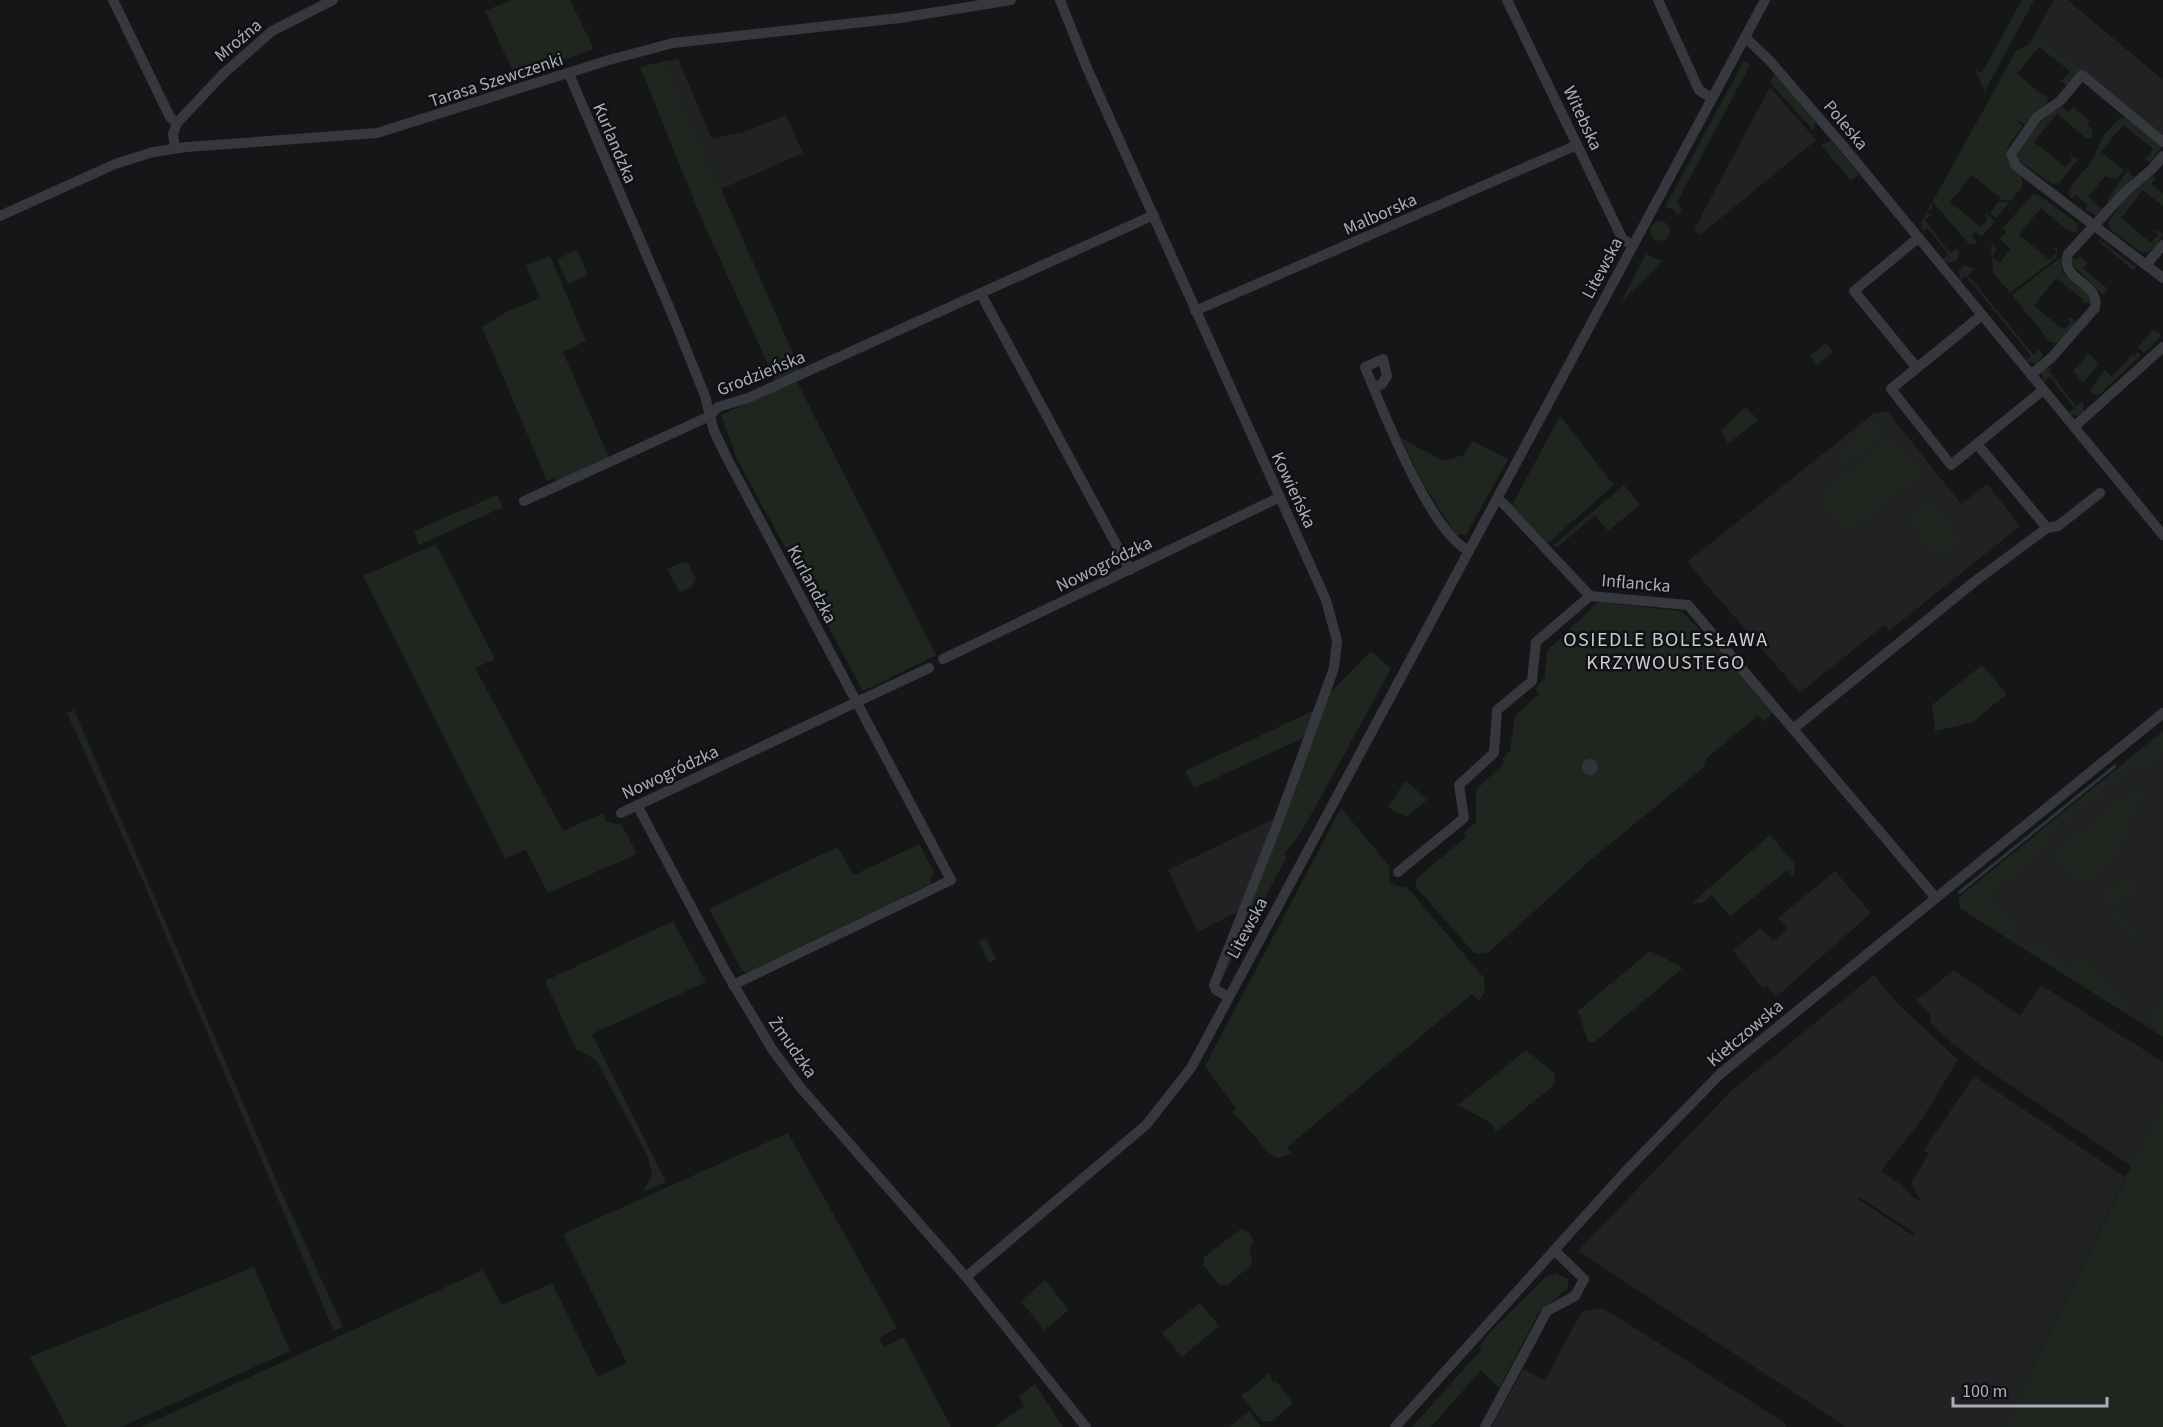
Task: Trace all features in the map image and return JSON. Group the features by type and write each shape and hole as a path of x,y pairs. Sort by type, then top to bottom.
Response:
{"street":[{"path":"113,0 170,117 177,123 173,140 175,148"},
{"name":"Mroźna","path":"177,123 223,74 272,31 333,0"},
{"name":"Tarasa Szewczenki","path":"0,216 115,164 175,148 376,134 626,55 692,40 900,18 1011,0"},
{"name":"Kowieńska","path":"1060,0 1087,68 1326,600 1337,650 1334,668 1277,825 1214,985 1216,990 1229,997"},
{"name":"Witebska","path":"1507,0 1623,240 1633,245"},
{"path":"1658,0 1699,90 1712,98"},
{"name":"Litewska","path":"966,1277 1146,1125 1191,1068 1765,0"},
{"name":"Poleska","path":"1745,37 1770,61 1844,147 2163,535"},
{"name":"Kurlandzka","path":"569,74 672,314 727,458 951,880 733,985"},
{"path":"2163,142 2082,75 2060,101 2037,117 2012,148 2012,160 2016,166 2163,278"},
{"name":"Malborska","path":"1195,311 1577,145"},
{"path":"2031,375 2052,357 2096,308 2097,300 2094,293 2072,275 2065,262 2068,254 2125,192 2152,169 2163,156"},
{"name":"Grodzieńska","path":"524,501 710,416 718,407 748,398 1154,215"},
{"path":"1917,368 1854,291 1918,238"},
{"path":"2146,265 2163,245"},
{"path":"981,294 1130,570"},
{"path":"1982,315 1891,389 1951,465 2043,390"},
{"path":"2074,427 2163,347"},
{"path":"1374,387 1417,484 1456,544 1468,551"},
{"path":"1977,444 2046,528"},
{"path":"1793,729 1919,626 2046,528 2058,526 2100,493"},
{"name":"Nowogródzka","path":"943,659 1280,497"},
{"name":"Inflancka","path":"1496,500 1503,503 1590,596 1688,605 1936,898"},
{"path":"1398,872 1464,818 1459,785 1494,753 1497,710 1532,681 1536,642 1590,596"},
{"name":"Nowogródzka","path":"621,813 929,668"},
{"name":"Kiełczowska","path":"1395,1427 1554,1250 1720,1074 2163,713"},
{"name":"Żmudzka","path":"637,805 733,985 772,1049 800,1087 966,1277 1086,1427"},
{"path":"1485,1427 1547,1311 1575,1296 1584,1279 1554,1250"}],"shaded area":[{"path":"511,0 570,0 594,49 515,76 485,11"},
{"path":"2022,0 2034,0 1985,91 1975,70 1982,73"},
{"path":"2054,0 2061,0 2163,84 2163,134 2036,32"},
{"path":"2061,0 2067,0 2163,80 2163,84"},
{"path":"2036,32 2163,133 2163,137 2081,70 2068,86 2058,79 2063,80 2070,71 2039,47 2017,74 2044,96 2046,94 2048,102 2024,125 2014,117 2023,127 2011,142 2006,153 2010,164 2022,178 2022,187 2011,201 1999,199 2000,197 1972,175 1950,202 1981,227 1988,219 1986,214 1995,221 1982,237 1975,232 1972,236 1977,244 1969,244 1933,202 1931,212 1928,210 2016,51 2030,44"},
{"path":"678,59 712,139 747,131 786,115 803,153 721,189 665,61"},
{"path":"665,61 801,372 776,382 703,222 640,67"},
{"path":"1744,61 1750,65 1677,202 1682,208 1678,215 1673,209 1665,207"},
{"path":"1774,76 1778,77 1815,120 1814,131 1772,85 1770,81"},
{"path":"1770,87 1816,140 1701,234 1694,230"},
{"path":"2061,106 2069,112 2073,107 2090,121 2087,125 2093,131 2091,138 2083,139 2084,136 2057,114 2034,142 2065,167 2072,159 2070,154 2078,160 2059,183 2052,184 2019,161 2017,153 2041,121"},
{"path":"2120,118 2126,118 2162,147 2150,163 2142,156 2147,157 2153,149 2123,125 2101,152 2124,170 2116,179 2105,176 2088,197 2103,210 2096,215 2085,210 2088,205 2075,195 2071,199 2068,191 2093,159 2103,136"},
{"path":"1831,140 1859,174 1851,181 1821,145"},
{"path":"2126,172 2130,172 2133,178 2109,203 2107,201"},
{"path":"2152,176 2156,178 2151,184 2163,193 2163,206 2143,190 2121,218 2151,243 2158,235 2155,232 2157,230 2163,234 2152,250 2141,252 2111,230 2108,223 2120,206 2119,204"},
{"path":"2033,194 2040,196 2076,222 2078,232 2068,231 2041,208 2019,235 2050,260 2057,252 2053,249 2055,247 2058,250 2057,257 2010,293 1993,272 1991,244 1997,250 1992,257 2000,263 2010,249 2000,239 2006,232 2003,228"},
{"path":"1999,201 2009,203 1996,218 1990,213"},
{"path":"1927,213 1931,215 1925,220 1950,253 1957,248 1959,254 1956,261 1949,263 1943,260 1948,254 1928,228 1923,231 1921,223"},
{"path":"1660,221 1667,224 1670,231 1667,238 1660,241 1653,238 1650,231 1653,224"},
{"path":"2100,240 2136,267 2133,270 2099,242"},
{"path":"577,250 588,275 568,284 557,259"},
{"path":"1646,254 1663,261 1621,302"},
{"path":"550,256 586,341 563,352 609,458 558,481 553,478 547,481 482,327 510,310 540,298 526,265"},
{"path":"2080,256 2088,263 2083,269 2108,289 2103,295 2072,264 2073,257 2077,260"},
{"path":"2061,257 2062,271 2089,295 2091,304 2082,302 2084,300 2056,278 2034,306 2064,330 2071,322 2068,319 2070,317 2077,323 2062,341 2054,343 2050,342 2012,295"},
{"path":"1965,265 1975,269 1968,275 2033,354 2040,349 2043,356 2036,364 2025,361 2031,356 1966,276 1960,281 1959,270"},
{"path":"2153,329 2162,335 2144,353 2138,347"},
{"path":"1826,343 1834,352 1817,365 1810,356"},
{"path":"2138,352 2141,355 2100,394 2096,395 2089,391 2105,370 2112,377 2132,355 2134,357"},
{"path":"2089,353 2098,364 2083,383 2073,371"},
{"path":"2053,367 2049,371 2076,406 2083,401 2084,412 2078,416 2068,414 2074,408 2050,377 2043,382 2042,371"},
{"path":"796,380 936,655 863,691 737,459 721,415"},
{"path":"1746,407 1758,420 1728,444 1721,430"},
{"path":"1888,412 1961,504 1987,484 2020,526 1889,631 1884,625 1800,693 1687,562 1874,413"},
{"path":"1560,416 1614,485 1548,543 1512,505"},
{"path":"1876,419 1886,432 1847,464 1838,453"},
{"path":"1893,436 1923,473 1847,533 1818,497"},
{"path":"1401,438 1443,461 1464,455 1472,441 1508,459 1466,535 1456,535 1423,483"},
{"path":"1624,485 1640,505 1608,531 1595,515 1558,547 1553,546"},
{"path":"497,495 503,507 419,545 414,531"},
{"path":"1930,500 1961,540 1938,558 1907,519"},
{"path":"436,544 495,659 475,668 563,831 604,813 605,821 622,825 637,854 548,893 526,850 505,858 363,576"},
{"path":"683,562 689,565 696,579 692,586 680,593 667,569"},
{"path":"1598,602 1681,611 1719,649 1773,712 1765,722 1758,715 1706,759 1704,767 1593,858 1488,953 1475,954 1415,886 1418,877 1466,837 1463,833 1476,822 1476,790 1505,762 1502,759 1510,751 1515,716 1539,694 1535,688 1545,678 1547,651"},
{"path":"1371,651 1391,669 1302,831 1284,854 1287,856 1222,979 1222,971 1266,863 1330,693"},
{"path":"1982,665 2007,694 1971,723 1935,731 1932,705"},
{"path":"74,710 278,1184 343,1327 334,1331 142,879 67,713"},
{"path":"1315,710 1303,738 1194,788 1185,771"},
{"path":"2163,731 2163,1037 1960,908 1959,897"},
{"path":"2163,733 2163,748 2151,768 2140,764 2117,784 2111,783 2101,792 2101,801 2094,797 2092,799 2095,806 2089,801 2084,806 2087,813 2081,808 2075,812 2079,819 2073,815 2068,819 2071,826 2064,822 2059,826 2062,834 2055,829 2050,833 2053,841 1989,896 2021,933 2012,941 1960,908 1959,897"},
{"path":"1590,759 1598,767 1590,775 1582,767"},
{"path":"1406,780 1427,800 1406,817 1388,807"},
{"path":"2137,786 2143,792 2118,853 2079,888 2074,889 2078,882 2056,857 2050,861 2049,857"},
{"path":"1341,808 1389,866 1390,881 1396,886 1407,887 1484,978 1485,992 1479,1001 1472,994 1287,1147 1292,1154 1277,1158 1269,1153 1233,1112 1236,1109 1205,1066"},
{"path":"1277,817 1241,910 1198,932 1168,870"},
{"path":"1770,835 1795,864 1793,876 1787,870 1730,917 1712,895 1702,903 1692,903"},
{"path":"919,844 934,871 930,884 746,973 741,969 709,909 837,847 854,875"},
{"path":"1835,871 1871,913 1776,997 1767,986 1763,989 1733,951 1760,928 1774,941 1788,928 1778,918"},
{"path":"2123,879 2140,886 2113,909 2102,897"},
{"path":"2119,911 2143,938 2137,943 2113,916"},
{"path":"673,921 706,982 592,1034 666,1182 643,1192 652,1175 648,1157 596,1060 576,1049 545,981"},
{"path":"986,938 996,959 989,963 979,942"},
{"path":"2038,942 2067,969 2082,955 2134,1014 2143,1008 2133,1018 2029,952"},
{"path":"1650,951 1682,969 1593,1043 1588,1041 1578,1011"},
{"path":"1954,970 2020,1016 2041,985 2163,1062 2163,1100 2131,1166 1982,1066 1954,1045 1930,1022 1930,1014 1916,1000"},
{"path":"1874,975 1897,1003 1958,1060 1920,1122 1881,1171 1913,1197 1921,1202 1911,1183 1929,1154 1924,1150 1974,1076 2125,1177 2004,1427 1846,1427 1578,1251 1732,1090","holes":["1859,1197 1915,1233 1914,1236 1858,1199"]},
{"path":"2163,998 2163,1037 2145,1024"},
{"path":"1526,1050 1555,1074 1554,1085 1496,1132 1491,1123 1458,1105"},
{"path":"2163,1100 2163,1427 2004,1427"},
{"path":"788,1133 897,1328 879,1338 884,1347 904,1337 951,1427 141,1427 483,1270 502,1305 552,1283 598,1377 627,1363 563,1234"},
{"path":"1241,1229 1249,1232 1253,1240 1249,1252 1252,1256 1251,1265 1227,1285 1219,1284 1203,1265 1204,1257"},
{"path":"254,1267 290,1351 121,1427 67,1427 30,1357"},
{"path":"1555,1273 1568,1279 1568,1288 1539,1312 1499,1388 1481,1370 1431,1427 1412,1427 1481,1350 1479,1348 1487,1335 1546,1277"},
{"path":"1045,1280 1069,1310 1044,1330 1021,1301"},
{"path":"1200,1303 1219,1326 1182,1357 1162,1333"},
{"path":"1603,1308 1786,1424 1786,1427 1492,1427 1523,1369 1545,1380 1582,1311"},
{"path":"1270,1373 1273,1383 1276,1381 1293,1403 1272,1421 1262,1421 1241,1396"},
{"path":"1035,1384 1063,1427 994,1427 1024,1406 1019,1396"},
{"path":"1249,1411 1261,1427 1229,1427"}],"waterway":[{"path":"1960,892 2115,766"}],"district":[{"name":"OSIEDLE BOLESŁAWA KRZYWOUSTEGO","path":"1666,650"}]}
